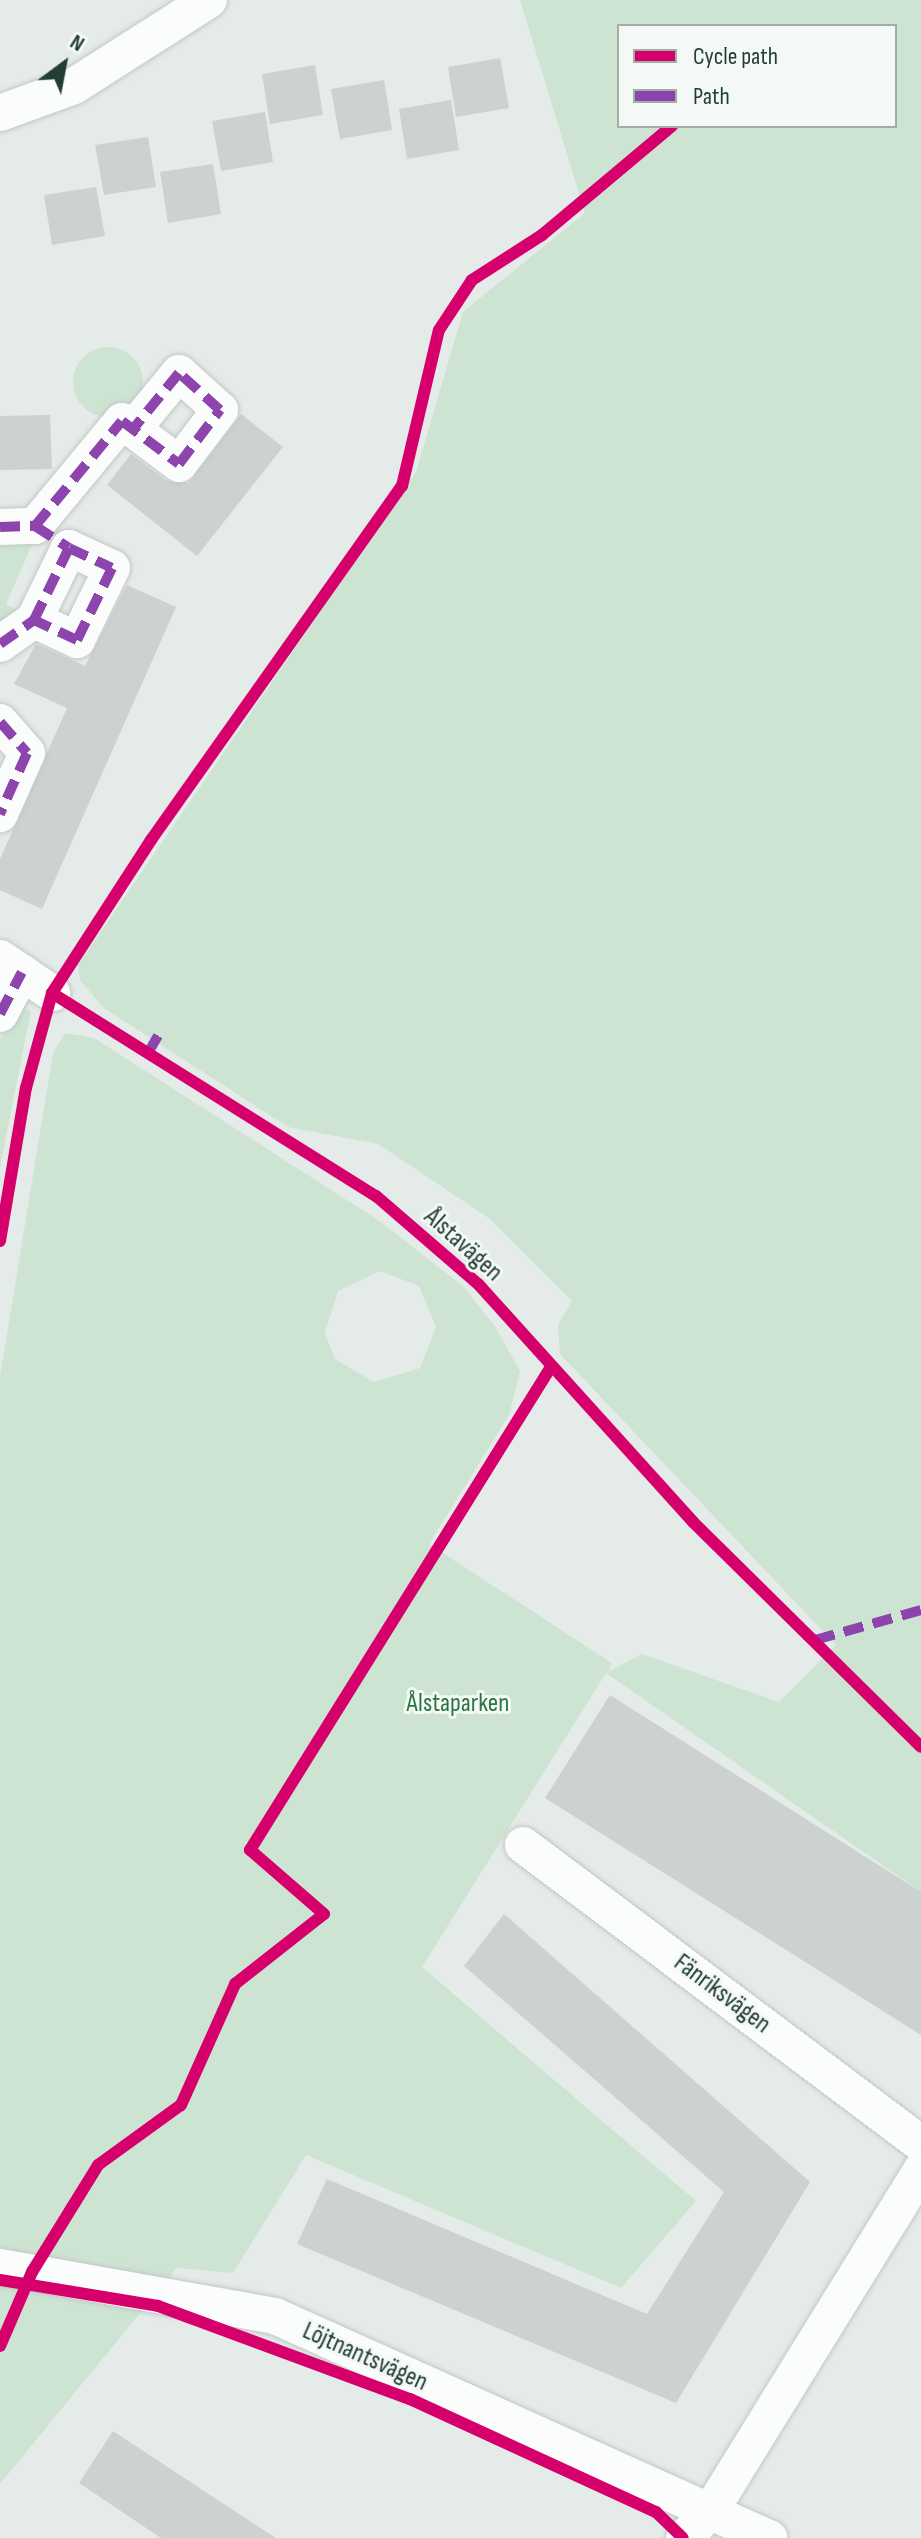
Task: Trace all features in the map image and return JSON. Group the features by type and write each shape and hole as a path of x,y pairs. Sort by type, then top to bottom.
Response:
{"street":[{"path":"0,113 74,86 209,0"},
{"path":"34,620 77,640 112,568 17,526 122,421 133,429"},
{"path":"0,644 34,620 69,548"},
{"path":"0,722 27,753 0,814"},
{"path":"0,1014 11,965 52,993"},
{"name":"Fänriksvägen","path":"523,1845 921,2144"},
{"path":"684,2538 710,2512 921,2170"},
{"name":"Löjtnantsvägen","path":"0,2267 275,2316 769,2538"}],"green space":[{"name":"Ålstaparken","path":"520,0 921,0 921,1892 606,1673 422,1967 696,2201 621,2288 306,2155 233,2273 177,2268 0,2484 0,1377 53,1053 65,1033 94,1038 378,1220 463,1286 494,1325 520,1371 509,1415 429,1544 612,1663 608,1672 642,1654 779,1702 836,1645 560,1354 558,1325 572,1301 490,1219 378,1144 288,1127 104,1008 80,980 78,965 416,472 463,312 585,213","holes":["380,1271 419,1286 436,1327 420,1368 374,1382 335,1359 325,1333 338,1291"]},
{"path":"108,347 133,357 143,382 133,407 108,417 83,407 73,382 83,357"},
{"path":"0,534 35,538 6,604 22,613 0,627"},
{"path":"14,1005 31,1011 0,1167 0,1040"}],"building":[{"path":"500,58 509,108 456,117 448,67"},
{"path":"315,65 323,115 270,124 262,74"},
{"path":"384,80 392,130 340,139 331,89"},
{"path":"451,100 459,150 407,159 399,109"},
{"path":"265,112 273,162 221,171 212,121"},
{"path":"148,137 156,187 104,195 95,145"},
{"path":"213,164 221,214 168,223 160,172"},
{"path":"96,187 105,236 52,245 44,195"},
{"path":"241,414 283,447 197,556 107,485 131,454 167,481 188,483"},
{"path":"50,415 52,469 0,470 0,416"},
{"path":"127,585 176,607 42,909 0,890 0,859 67,708 14,684 36,644 85,666"},
{"path":"610,1695 921,1892 921,2035 545,1798"},
{"path":"504,1914 810,2182 676,2403 297,2244 327,2179 647,2314 724,2192 464,1966"},
{"path":"113,2431 276,2538 161,2538 79,2483"}],"marked path":[{"path":"0,527 35,526 122,421 179,464 220,410 179,373 133,429"},
{"path":"35,526 69,548"},
{"path":"0,644 34,620 69,548 112,568 77,640 34,620"},
{"path":"0,722 27,753 0,814"},
{"path":"0,1014 22,972"},
{"path":"148,1053 162,1029"},
{"path":"815,1640 921,1610"}],"cycle path":[{"path":"0,1241 26,1088 52,993 151,840 402,486 439,330 472,280 542,235 670,128"},
{"name":"Ålstavägen","path":"52,993 376,1196 479,1285 693,1522 921,1747"},
{"path":"0,2346 32,2272 98,2165 181,2105 235,1984 324,1914 250,1850 549,1370"},
{"path":"0,2280 158,2306 410,2399 656,2512 683,2538"}]}
